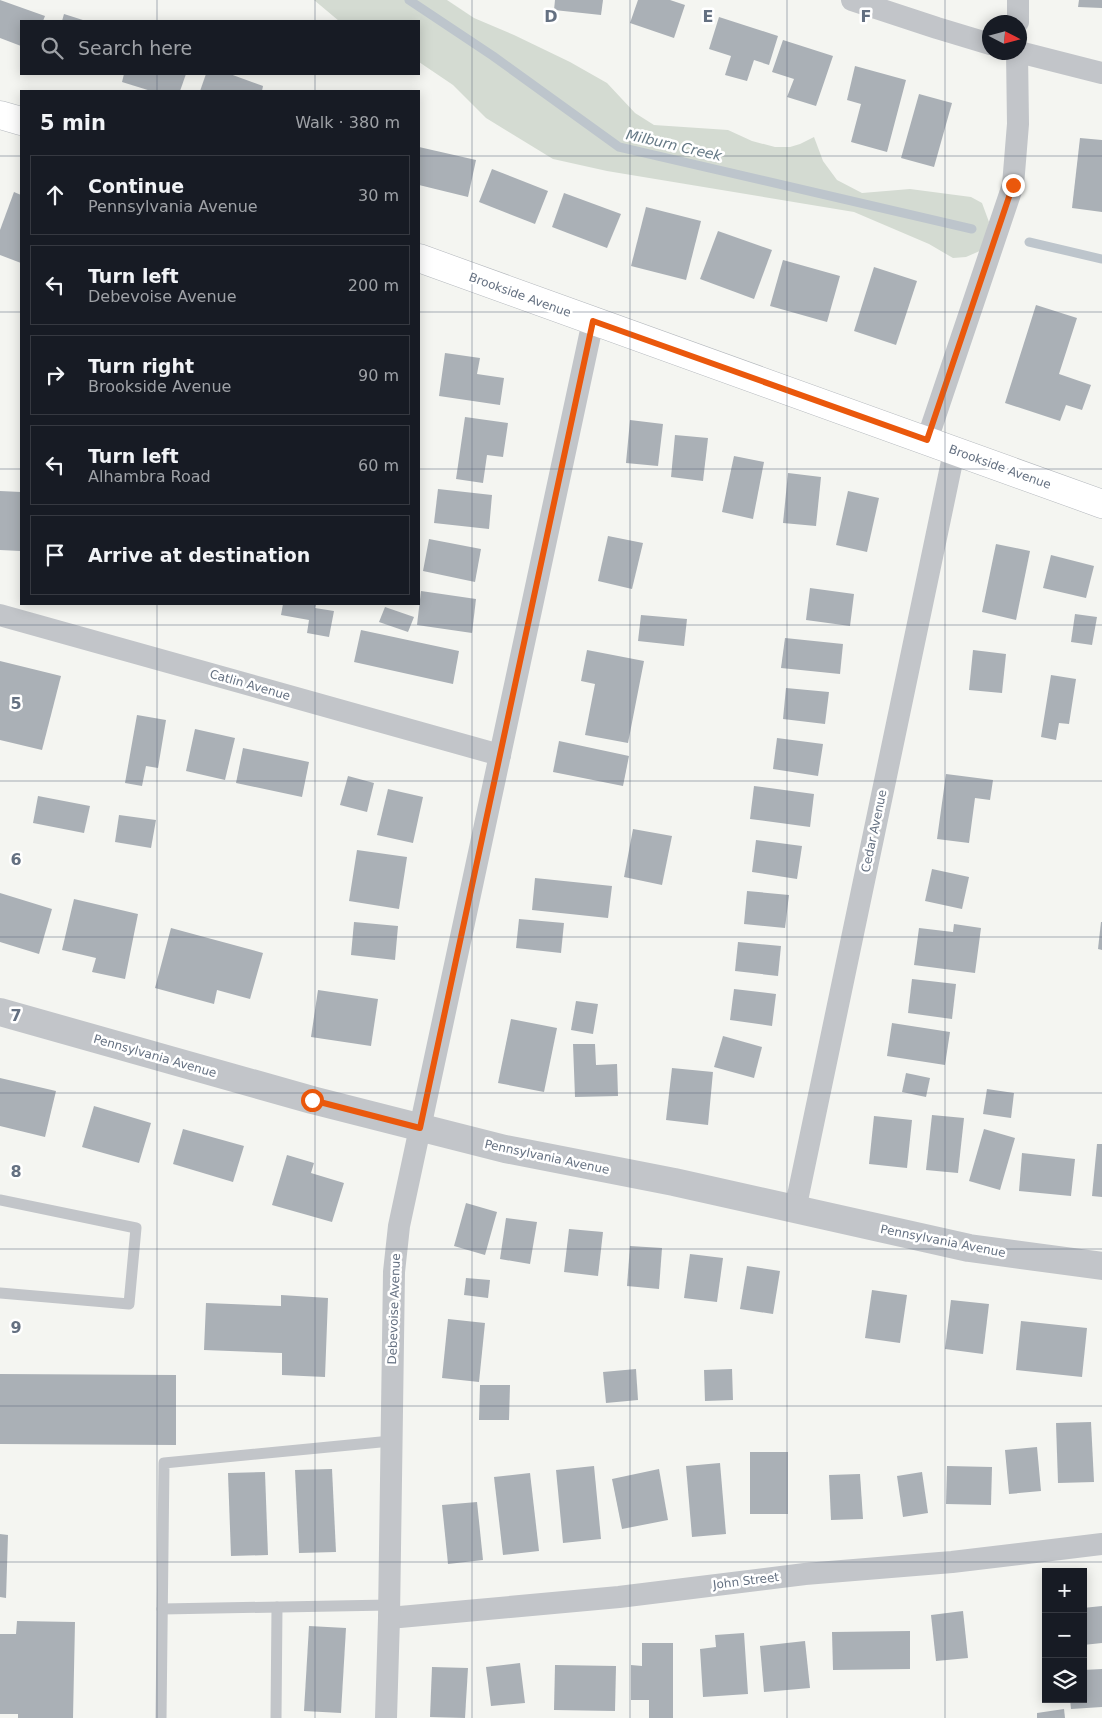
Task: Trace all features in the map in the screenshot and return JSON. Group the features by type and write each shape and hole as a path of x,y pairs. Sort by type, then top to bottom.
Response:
{"main road":[{"path":"0,115 20,121"},
{"name":"Brookside Avenue","path":"420,258 1102,504"}],"street":[{"path":"852,0 982,42"},
{"path":"1018,0 1018,15"},
{"path":"1027,54 1102,73"},
{"path":"927,440 1013,185 1018,124 1018,60"},
{"name":"Debevoise Avenue","path":"386,1718 394,1272 399,1226 593,321"},
{"name":"Cedar Avenue","path":"795,1210 954,452"},
{"name":"Catlin Avenue","path":"0,615 500,754"},
{"name":"Pennsylvania Avenue","path":"0,1012 312,1100 505,1150 674,1182 969,1248 1102,1266"},
{"name":"John Street","path":"389,1611 619,1597 805,1574 952,1562 1102,1544"}],"lane":[{"path":"0,1200 136,1228 129,1304 0,1293"},
{"path":"161,1718 164,1463 391,1441"},
{"path":"162,1609 277,1607 389,1611"},
{"path":"276,1718 277,1607"}],"shaded area":[{"path":"314,0 447,0 474,18 570,62 607,83 635,113 654,125 728,130 752,141 775,147 790,147 814,137 823,161 837,180 862,193 910,189 971,197 982,203 989,222 982,250 966,257 953,258 929,244 854,212 607,171 553,159 486,118 453,85 420,63 420,20 338,20"}],"building":[{"path":"0,0 45,16 43,20 20,20 20,46 0,38"},
{"path":"555,0 603,0 601,15 554,10"},
{"path":"638,0 670,0 685,5 674,38 630,23"},
{"path":"1079,0 1102,0 1102,8 1078,7"},
{"path":"64,14 83,20 62,20"},
{"path":"719,17 778,36 769,65 754,60 747,81 725,75 731,56 709,49"},
{"path":"783,40 833,56 816,106 787,97 794,79 772,72"},
{"path":"855,66 906,80 887,152 851,142 861,104 847,100"},
{"path":"124,75 186,75 180,90 148,90 122,82"},
{"path":"206,75 233,75 263,86 262,90 200,90"},
{"path":"919,94 952,103 934,167 901,158"},
{"path":"1080,138 1102,140 1102,212 1072,208"},
{"path":"420,147 476,160 468,197 420,185"},
{"path":"492,169 548,191 535,224 479,202"},
{"path":"14,192 20,195 20,263 0,255 0,230"},
{"path":"564,193 621,214 607,248 552,227"},
{"path":"646,207 701,221 686,280 631,266"},
{"path":"718,231 772,250 754,299 700,279"},
{"path":"783,260 840,276 827,322 770,306"},
{"path":"874,267 917,281 896,345 854,331"},
{"path":"1036,305 1077,318 1059,374 1091,385 1082,410 1066,405 1060,421 1005,403"},
{"path":"445,353 480,358 477,374 504,378 500,405 439,396"},
{"path":"465,417 508,423 503,457 487,455 483,483 456,479"},
{"path":"630,420 663,424 658,466 626,463"},
{"path":"675,435 708,438 703,481 671,477"},
{"path":"734,456 764,462 753,519 722,512"},
{"path":"788,473 821,477 816,526 783,523"},
{"path":"438,489 492,495 489,529 434,523"},
{"path":"0,491 20,492 20,551 0,550"},
{"path":"848,491 879,498 867,552 836,545"},
{"path":"608,536 643,543 632,589 598,581"},
{"path":"429,539 481,549 475,582 423,571"},
{"path":"996,544 1030,551 1016,620 982,612"},
{"path":"1051,555 1094,566 1086,598 1043,588"},
{"path":"810,588 854,594 850,626 806,620"},
{"path":"421,591 476,599 472,633 417,625"},
{"path":"283,605 316,605 315,608 334,611 329,637 307,633 309,620 281,615"},
{"path":"385,607 414,617 408,632 379,622"},
{"path":"1075,614 1097,617 1092,645 1071,642"},
{"path":"641,615 687,619 684,646 638,641"},
{"path":"361,630 459,651 453,684 354,662"},
{"path":"785,638 843,644 840,674 781,668"},
{"path":"587,650 644,661 628,743 585,735 595,684 581,681"},
{"path":"973,650 1006,654 1002,693 969,690"},
{"path":"0,661 61,676 42,750 0,740"},
{"path":"1051,675 1076,679 1069,724 1059,723 1056,740 1041,737"},
{"path":"786,688 829,692 825,724 783,719"},
{"path":"137,715 166,720 158,768 146,766 142,786 125,783"},
{"path":"195,729 235,738 225,780 186,771"},
{"path":"777,738 823,744 818,776 773,769"},
{"path":"559,741 629,756 623,786 553,772"},
{"path":"243,748 309,762 302,797 236,783"},
{"path":"946,774 993,780 990,800 975,798 969,843 937,839"},
{"path":"348,776 374,783 367,812 340,805"},
{"path":"754,786 814,794 810,827 750,819"},
{"path":"388,789 423,797 413,843 377,835"},
{"path":"38,796 90,806 84,833 33,823"},
{"path":"119,815 156,820 151,848 115,842"},
{"path":"633,829 672,836 662,885 624,877"},
{"path":"756,840 802,846 797,879 752,872"},
{"path":"357,850 407,857 399,909 349,901"},
{"path":"932,869 969,877 962,909 925,901"},
{"path":"535,878 612,886 608,918 532,910"},
{"path":"747,891 789,895 785,928 744,924"},
{"path":"0,893 52,909 39,954 0,942"},
{"path":"74,899 138,914 125,979 92,972 96,958 62,950"},
{"path":"519,919 564,923 561,953 516,948"},
{"path":"354,922 398,926 395,960 351,955"},
{"path":"1102,922 1102,950 1098,949"},
{"path":"954,924 981,928 975,973 914,965 919,928 953,932"},
{"path":"171,928 263,953 250,999 217,990 214,1004 155,988"},
{"path":"738,942 781,946 778,976 735,971"},
{"path":"912,979 956,984 952,1019 908,1013"},
{"path":"734,989 776,994 772,1026 730,1020"},
{"path":"318,990 378,999 371,1046 311,1037"},
{"path":"576,1001 598,1004 593,1034 571,1030"},
{"path":"511,1019 557,1028 544,1092 498,1083"},
{"path":"892,1023 950,1032 945,1065 887,1056"},
{"path":"723,1036 762,1047 754,1078 714,1067"},
{"path":"573,1044 595,1044 596,1065 617,1064 618,1096 575,1097"},
{"path":"672,1068 713,1072 708,1125 666,1120"},
{"path":"906,1073 930,1078 926,1097 902,1092"},
{"path":"0,1078 56,1091 45,1137 0,1126"},
{"path":"987,1089 1014,1093 1011,1118 983,1114"},
{"path":"94,1106 151,1123 139,1163 82,1147"},
{"path":"932,1115 964,1118 958,1173 926,1170"},
{"path":"874,1116 912,1120 907,1168 869,1164"},
{"path":"183,1129 244,1146 233,1182 173,1164"},
{"path":"984,1129 1015,1138 1000,1190 969,1181"},
{"path":"1097,1144 1102,1144 1102,1197 1092,1196"},
{"path":"1022,1153 1075,1159 1071,1196 1019,1191"},
{"path":"287,1155 314,1163 311,1173 344,1183 332,1222 272,1205"},
{"path":"466,1203 497,1212 485,1255 454,1246"},
{"path":"506,1218 537,1222 530,1264 500,1259"},
{"path":"569,1229 603,1232 598,1276 564,1272"},
{"path":"630,1246 662,1248 659,1289 627,1286"},
{"path":"690,1254 723,1258 717,1302 684,1298"},
{"path":"747,1266 780,1271 773,1314 740,1309"},
{"path":"466,1278 490,1280 488,1298 464,1295"},
{"path":"872,1290 907,1295 900,1343 865,1338"},
{"path":"281,1295 328,1298 325,1377 282,1375 282,1353 204,1350 206,1303 281,1306"},
{"path":"951,1300 989,1304 983,1354 945,1349"},
{"path":"448,1319 485,1323 479,1382 442,1378"},
{"path":"1021,1321 1087,1328 1082,1377 1016,1370"},
{"path":"636,1369 638,1400 606,1403 603,1372"},
{"path":"732,1369 733,1400 705,1401 704,1370"},
{"path":"0,1374 176,1375 176,1445 0,1444"},
{"path":"480,1385 510,1385 509,1420 479,1420"},
{"path":"1091,1422 1094,1482 1058,1483 1056,1423"},
{"path":"1037,1447 1041,1491 1009,1494 1005,1450"},
{"path":"750,1452 788,1452 788,1514 750,1514"},
{"path":"720,1463 726,1534 692,1537 686,1466"},
{"path":"594,1466 601,1539 563,1543 556,1470"},
{"path":"947,1466 992,1467 991,1505 946,1504"},
{"path":"332,1469 336,1552 299,1553 295,1470"},
{"path":"659,1469 668,1520 622,1529 612,1479"},
{"path":"265,1472 268,1555 231,1556 228,1473"},
{"path":"922,1472 928,1513 903,1517 897,1476"},
{"path":"530,1473 539,1551 503,1555 494,1477"},
{"path":"860,1474 863,1519 831,1520 829,1475"},
{"path":"477,1502 483,1560 448,1564 442,1505"},
{"path":"0,1534 8,1535 6,1598 0,1597"},
{"path":"1102,1606 1102,1643 1087,1645 1087,1608"},
{"path":"963,1611 968,1658 936,1661 931,1615"},
{"path":"17,1621 75,1622 73,1718 18,1718 18,1714 0,1714 0,1634 16,1634"},
{"path":"309,1626 346,1628 341,1713 304,1711"},
{"path":"910,1631 910,1669 833,1670 832,1632"},
{"path":"744,1633 748,1694 703,1697 700,1649 716,1647 715,1635"},
{"path":"805,1641 810,1688 764,1692 760,1646"},
{"path":"642,1643 673,1643 673,1718 649,1718 649,1700 631,1700 631,1665 642,1666"},
{"path":"520,1663 525,1703 491,1706 486,1667"},
{"path":"555,1665 616,1666 615,1711 554,1710"},
{"path":"432,1667 468,1668 465,1718 430,1717"},
{"path":"1102,1669 1102,1707 1071,1709 1070,1703 1087,1703 1087,1670"},
{"path":"1064,1709 1065,1718 1037,1718 1037,1713"}],"waterway":[{"name":"Milburn Creek","path":"409,0 493,56 619,147 972,229"},
{"name":"Milburn Creek","path":"1029,242 1102,259"}],"route":[{"path":"312,1100 420,1128 593,321 927,440 1013,185"}]}
